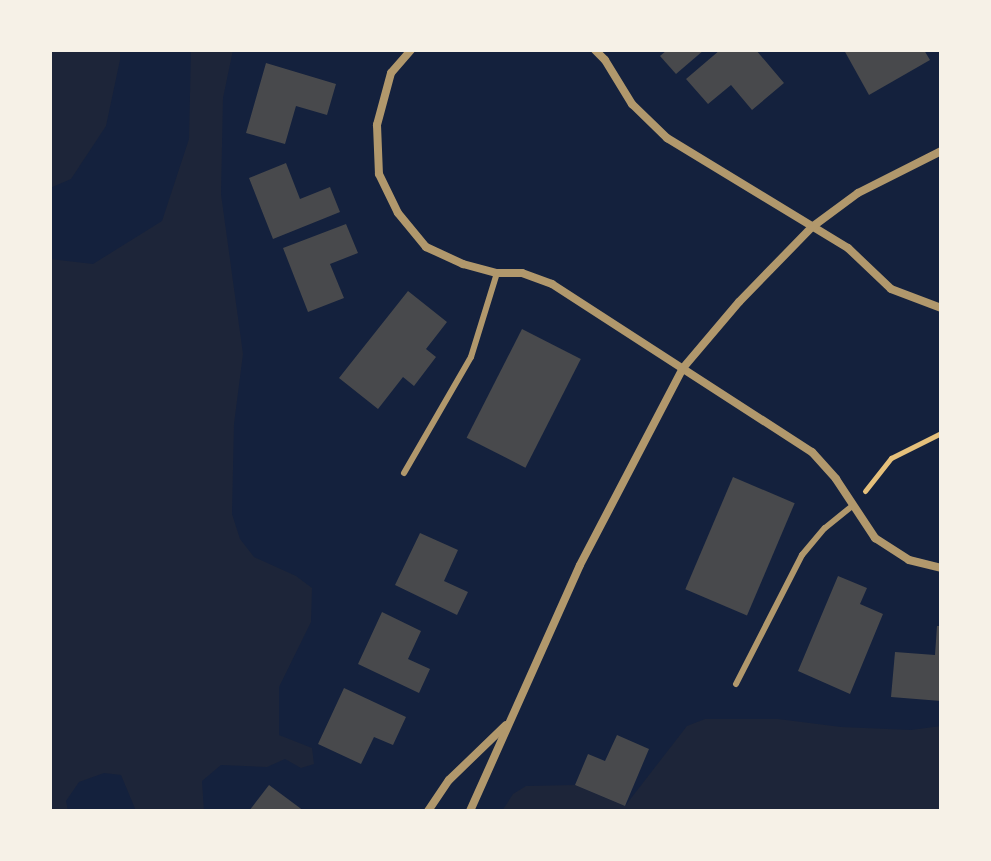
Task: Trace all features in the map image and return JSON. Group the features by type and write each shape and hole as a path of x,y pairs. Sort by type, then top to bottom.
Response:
{"street":[{"path":"411,50 391,73 377,125 379,174 398,213 426,247 463,264 497,273 522,273 552,284 812,452 836,479 851,507 875,538 909,560 941,568"},
{"path":"595,50 605,60 632,104 667,138 848,248 891,289 941,308"},
{"path":"470,811 580,565 683,368 739,302 812,227 858,193 941,151"},
{"path":"428,811 449,780 509,721"}],"lane":[{"path":"404,473 471,357 497,273"},
{"path":"736,684 802,555 825,528 851,507"}],"path":[{"path":"851,507 891,458 941,433"}],"shaded area":[{"path":"50,50 120,50 120,60 106,126 71,179 50,188"},
{"path":"191,50 233,50 223,98 221,194 243,354 234,424 232,514 240,539 254,557 296,576 312,588 311,622 279,687 279,735 312,748 314,764 301,768 285,759 267,767 221,765 202,781 204,811 136,811 121,775 104,773 79,782 66,801 68,811 50,811 50,259 93,264 162,221 189,139"},
{"path":"705,719 778,719 841,727 911,730 941,726 941,811 502,811 513,794 526,786 575,785 625,806 687,726"}],"building":[{"path":"667,50 704,50 676,74 660,56"},
{"path":"720,50 756,50 784,83 752,110 731,85 708,104 686,79"},
{"path":"844,50 924,50 930,60 869,95"},
{"path":"266,63 336,84 327,115 296,106 285,144 246,133"},
{"path":"286,163 300,199 330,187 340,212 273,239 249,178"},
{"path":"346,224 358,253 330,264 344,298 308,312 283,248"},
{"path":"408,291 447,322 426,349 436,357 414,386 403,377 378,409 339,378"},
{"path":"522,329 581,359 525,468 467,438"},
{"path":"733,477 795,503 747,615 685,589"},
{"path":"420,533 458,550 444,581 468,592 457,615 395,585"},
{"path":"838,576 867,588 860,604 883,614 850,694 798,671"},
{"path":"382,612 421,631 408,659 430,669 419,693 358,664"},
{"path":"937,626 941,626 941,701 891,697 895,652 935,655"},
{"path":"344,688 406,717 393,745 374,737 361,764 318,744"},
{"path":"617,735 649,749 625,806 575,785 588,754 605,761"},
{"path":"269,785 304,811 249,811"}]}
